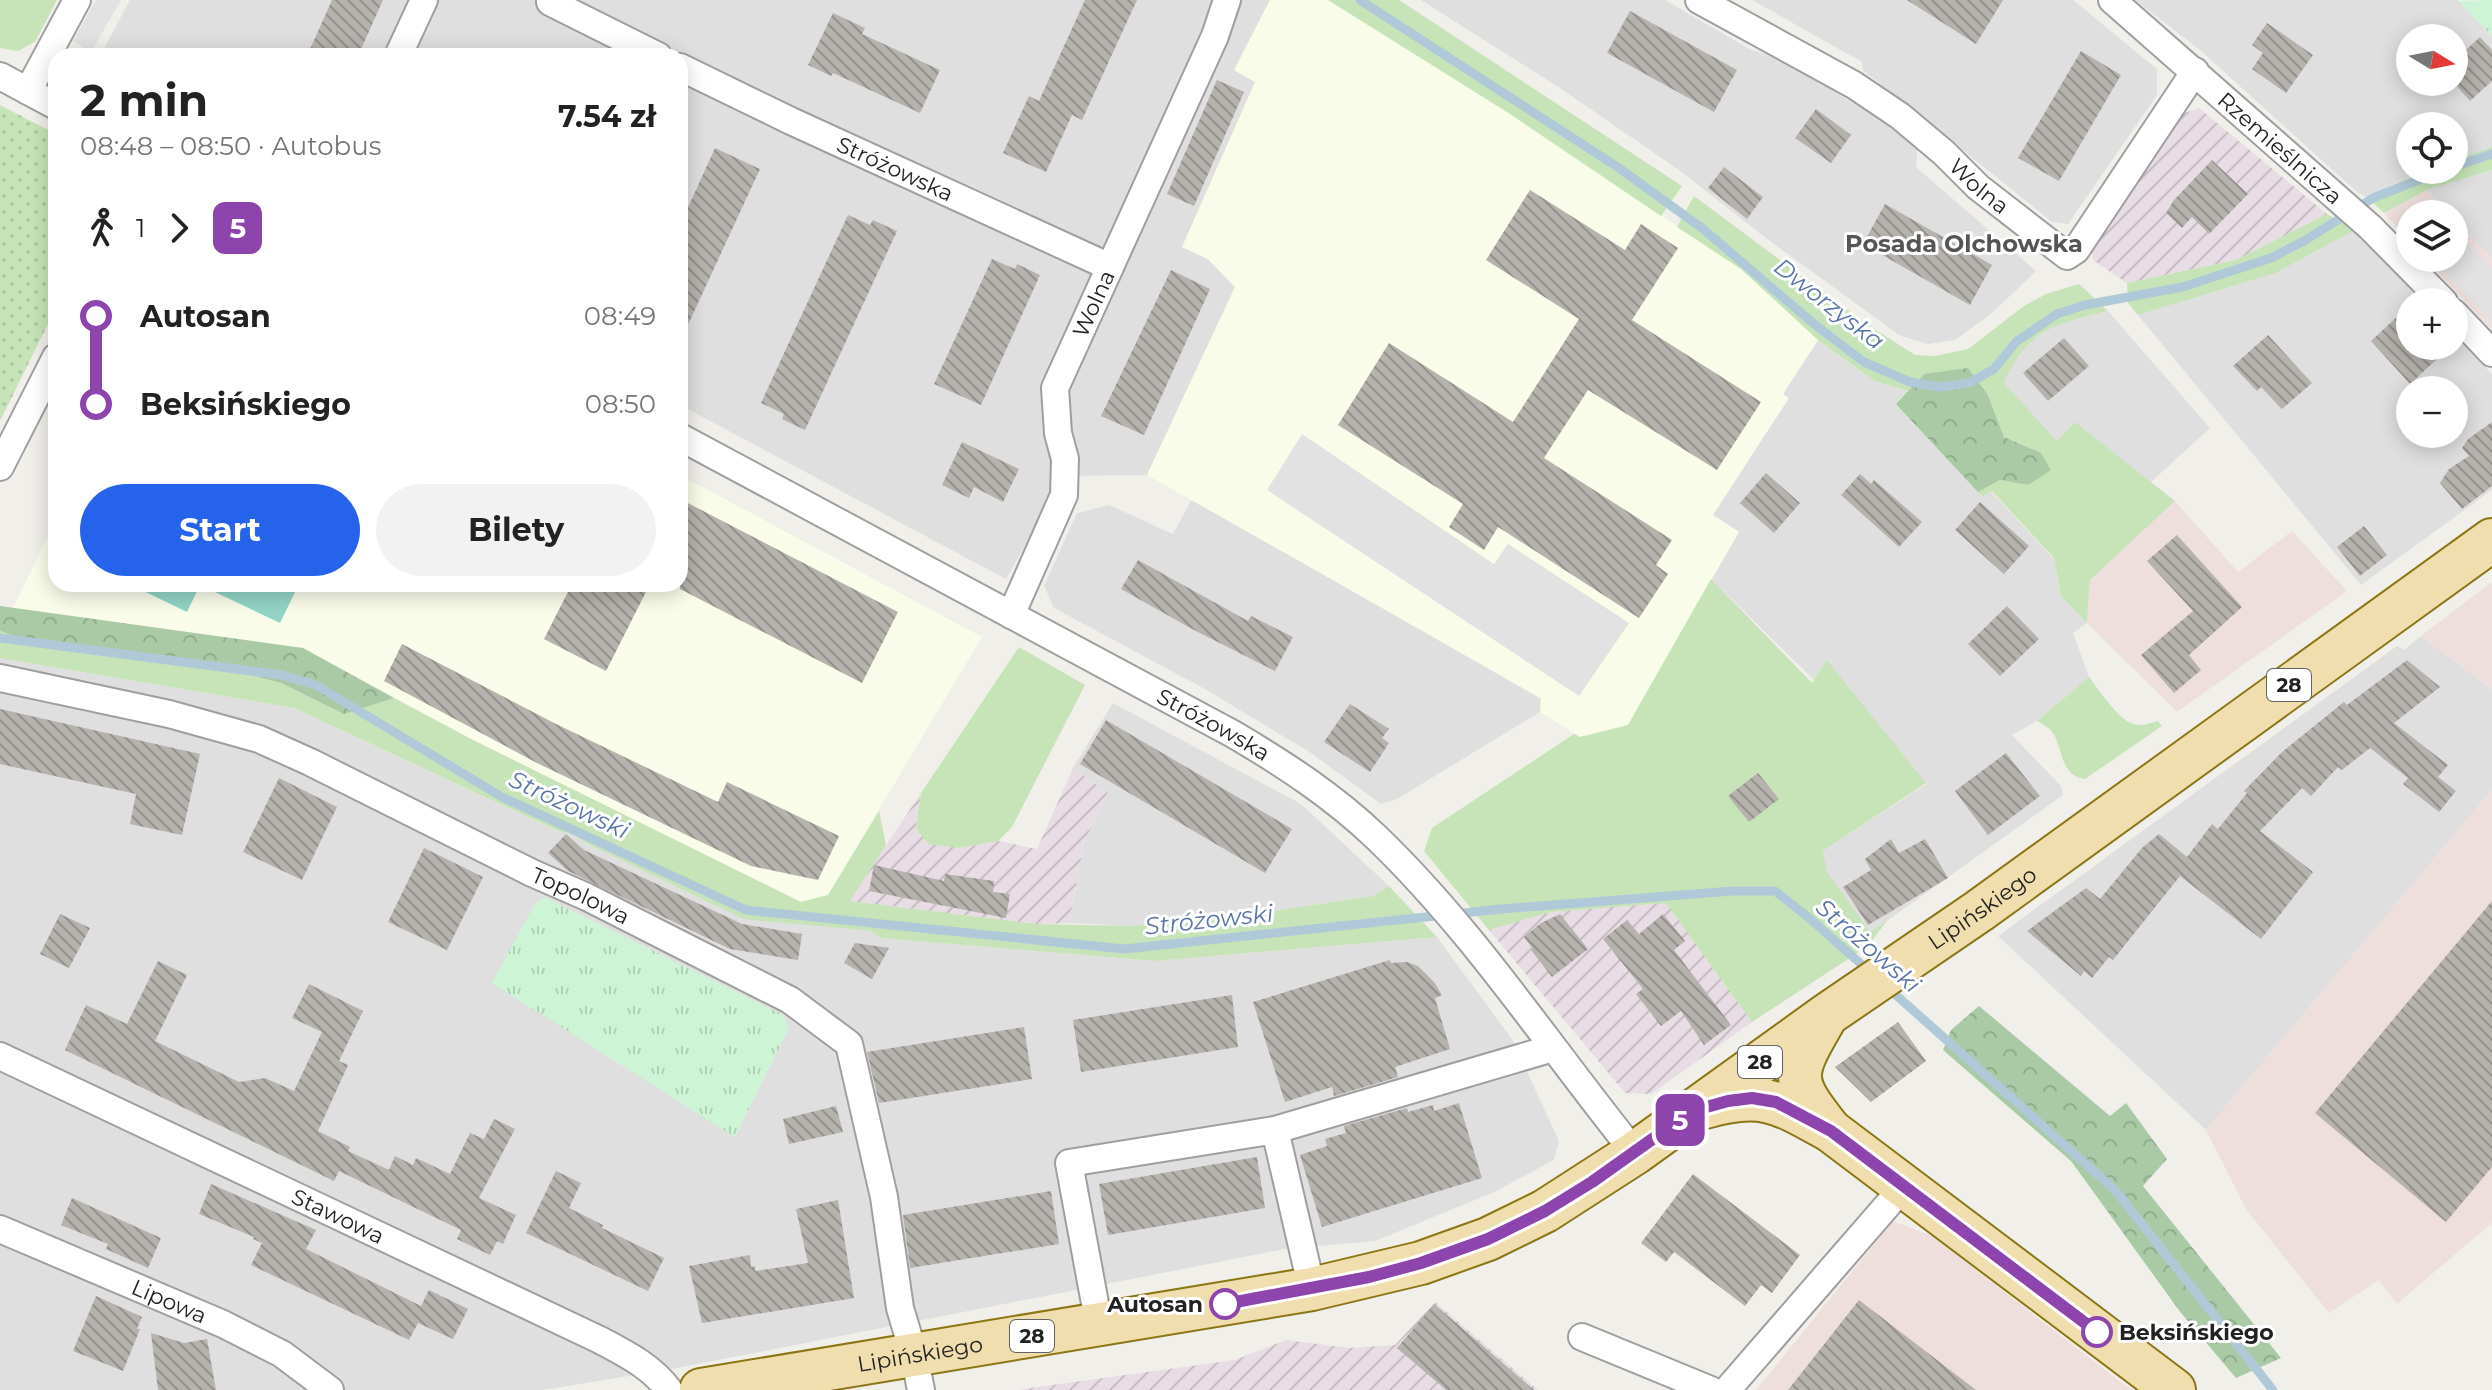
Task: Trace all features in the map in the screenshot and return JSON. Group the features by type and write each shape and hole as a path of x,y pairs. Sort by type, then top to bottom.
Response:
{"main road":[{"name":"Lipińskiego","path":"701,1390 917,1372 1099,1325 1312,1289 1421,1263 1488,1239 1545,1211 1635,1153 1979,911 2492,540"},
{"path":"1831,1131 1805,1099 1800,1085 1800,1067 1808,1048 1837,1008"},
{"name":"28","path":"1692,1111 1752,1098 1776,1102 1831,1131 2174,1390"}],"street":[{"path":"51,48 77,0"},
{"path":"402,48 424,0"},
{"name":"Wolna","path":"1011,615 1064,495 1065,459 1058,433 1055,388 1215,36 1227,0"},
{"name":"Wolna","path":"1699,0 1854,85 1900,116 1978,187 2067,256 2076,250 2195,71"},
{"name":"Rzemieślnicza","path":"2112,0 2370,227 2430,288"},
{"path":"550,2 642,48"},
{"path":"28,91 48,54"},
{"name":"Stróżowska","path":"688,71 1110,267"},
{"path":"0,76 48,102"},
{"path":"2468,328 2492,353"},
{"path":"0,467 48,373"},
{"name":"Stróżowska","path":"688,441 1288,767 1336,802 1376,837 1434,898 1635,1153"},
{"name":"Topolowa","path":"0,678 169,714 259,739 601,904 790,1000 832,1029 849,1044 884,1197 900,1308 917,1372"},
{"path":"1099,1325 1069,1163 1275,1130 1553,1048"},
{"name":"Stawowa","path":"0,1056 600,1340 638,1360 669,1390"},
{"path":"1275,1130 1312,1289"},
{"path":"1727,1390 1905,1185"},
{"name":"Lipowa","path":"0,1229 223,1324 282,1354 330,1390"},
{"path":"1582,1337 1711,1390"}],"shaded area":[{"path":"96,0 121,0 93,48 84,48 73,41"},
{"path":"130,0 1270,0 1235,69 1256,81 1182,247 1208,259 1235,287 1147,475 1065,476 1006,579 688,409 688,48 104,48"},
{"path":"1270,0 1328,0 1507,112 1741,269 1818,340 1783,394 1789,398 1713,515 1739,532 1628,725 1580,737 1540,712 1541,698 1147,475 1235,287 1208,259 1182,247 1255,82 1234,70"},
{"path":"1421,0 1665,0 1751,50 1778,57 1918,143 1916,167 2036,271 1991,314 1955,340 1927,344 1899,335 1679,170 1560,88"},
{"path":"1752,0 2073,0 2157,69 2157,95 2068,224 2052,222 1863,70 1862,62"},
{"path":"2135,0 2458,0 2492,36 2492,147 2468,155 2468,112 2396,112 2396,184 2367,197 2358,193 2200,50"},
{"path":"2199,108 2327,214 2236,260 2127,283 2093,260 2091,243 2184,113"},
{"path":"2492,170 2492,258 2468,233 2468,200 2436,200 2427,190 2446,184 2468,184 2468,177"},
{"path":"2427,190 2436,200 2408,200"},
{"path":"2396,207 2396,226 2384,213"},
{"path":"2355,230 2411,288 2396,288 2396,360 2468,360 2468,349 2492,374 2492,490 2361,585 2138,315 2276,273"},
{"path":"2468,233 2492,258 2492,330 2468,304 2468,288 2453,288 2438,272 2468,272"},
{"path":"2468,242 2492,268 2492,322 2468,296 2468,288 2460,288 2445,272 2468,272"},
{"path":"2108,311 2210,428 2151,482 2075,423 2057,442 2004,383 2012,364 2028,343 2057,324"},
{"path":"1818,340 1875,381 1908,391 1896,403 1983,496 1991,491 2054,559 2061,596 2087,623 2073,633 2089,677 2037,721 2012,735 2061,786 2063,795 1870,933 1827,872 1823,851 1926,784 1828,661 1814,680 1711,579 1739,532 1712,515 1788,399 1783,394"},
{"path":"1302,434 1494,564 1508,544 1629,623 1579,696 1267,490"},
{"path":"688,479 982,637 828,895 801,902 473,740 303,648 13,608 48,536 48,592 688,592"},
{"path":"1192,499 1541,699 1540,712 1397,799 1381,804 1311,753 1205,689 1054,608 1044,586 1077,513 1109,505 1173,534"},
{"path":"2175,501 2238,572 2292,531 2347,591 2177,712 2087,623 2090,580"},
{"path":"2492,582 2492,689 2421,636"},
{"path":"2421,636 2492,689 2492,790 2206,1130 1998,936 2397,646 2404,650"},
{"path":"0,658 294,708 557,831 573,834 588,844 832,927 871,931 881,938 1155,961 1437,937 1512,1039 1559,1141 1554,1160 1492,1193 1375,1241 1285,1249 672,1369 543,1390 0,1390"},
{"path":"1113,703 1301,804 1389,886 1373,896 1266,912 1131,926 1069,923 1084,842 1108,793 1073,768"},
{"path":"1073,768 1108,793 1084,842 1069,923 1036,924 849,901 921,793 916,828 959,848 998,841 1037,849"},
{"path":"2492,790 2492,1223 2397,1304 2379,1280 2329,1313 2246,1209 2206,1130"},
{"path":"1666,902 1752,1022 1651,1094 1625,1093 1489,930 1551,912"},
{"path":"1893,1221 1932,1236 2131,1390 1756,1390"},
{"path":"1435,1302 1538,1390 1016,1390 1235,1360 1286,1340 1350,1348 1395,1345"}],"green space":[{"path":"0,0 57,0 35,42 18,51 0,48"},
{"path":"1328,0 1399,0 1682,186 1661,216 1507,112"},
{"path":"2492,0 2492,36 2459,1"},
{"path":"0,105 48,130 48,324 0,421"},
{"path":"2492,147 2492,170 2468,177 2468,155"},
{"path":"2396,184 2446,184 2408,200 2396,200 2396,207 2384,213 2367,197"},
{"path":"1694,196 1862,321 1915,355 1935,356 1968,349 2024,306 2046,294 2079,284 2108,311 2058,325 2033,340 2013,365 2004,383 2057,441 2075,422 2175,501 2090,580 2087,623 2061,596 2054,558 1992,491 1983,496 1978,492 2000,480 2028,485 2040,453 2004,437 1988,395 1924,374 1908,391 1875,381 1818,340 1741,269 1677,227"},
{"path":"2327,214 2355,230 2276,273 2138,315 2128,303 2127,283 2236,260"},
{"path":"1968,368 1988,395 2004,437 2041,453 2051,470 2028,485 2000,480 1978,492 1896,404 1924,374"},
{"path":"1711,579 1812,683 1827,660 1926,783 1823,851 1827,872 1870,932 1887,921 1868,946 1752,1022 1666,903 1551,912 1489,930 1424,851 1432,828 1574,734 1580,737 1628,725"},
{"path":"146,592 197,592 187,612"},
{"path":"215,592 295,592 280,623"},
{"path":"0,606 303,648 394,698 344,714 281,683 251,675 14,636 0,631"},
{"path":"0,631 14,636 251,675 281,683 344,713 394,698 801,902 828,895 879,811 886,845 850,901 1036,924 1131,926 1266,912 1373,896 1389,886 1437,937 1155,961 880,938 871,931 744,919 573,834 558,831 294,708 0,658"},
{"path":"1019,647 1085,685 1012,827 998,841 959,848 928,844 916,828 921,793"},
{"path":"2089,677 2109,704 2127,721 2139,725 2158,721 2162,726 2085,779 2071,773 2053,733 2037,721"},
{"path":"544,897 783,1015 789,1028 735,1137 492,983 535,904"},
{"path":"1979,1006 2110,1116 2126,1103 2167,1159 2143,1186 2281,1358 2236,1378 2181,1313 2071,1161 1943,1050 1951,1030"}],"building":[{"path":"332,0 383,0 362,48 311,48"},
{"path":"1085,0 1137,0 1082,120 1072,115 1046,172 1003,153 1029,96 1039,101"},
{"path":"1907,0 2003,0 1976,44"},
{"path":"1630,11 1737,70 1714,112 1607,53"},
{"path":"833,13 865,28 862,34 940,70 920,113 833,73 831,76 808,65"},
{"path":"2267,23 2313,55 2286,93 2252,69 2263,53 2252,45"},
{"path":"2480,37 2492,50 2492,81 2470,101 2466,96 2468,96 2468,48"},
{"path":"2081,51 2121,75 2059,181 2018,158"},
{"path":"1217,80 1244,92 1194,206 1167,194"},
{"path":"1816,109 1851,135 1831,163 1795,138"},
{"path":"715,148 760,169 688,325 688,207"},
{"path":"2212,160 2248,194 2209,234 2192,217 2182,228 2166,213 2174,200"},
{"path":"1724,167 1763,197 1747,219 1708,188"},
{"path":"1530,190 1625,250 1641,224 1678,248 1632,320 1761,402 1717,470 1588,390 1544,458 1672,540 1656,565 1668,574 1639,618 1498,527 1484,550 1449,527 1463,504 1338,425 1389,343 1513,422 1579,319 1486,260"},
{"path":"1885,204 1992,265 1970,305 1863,244"},
{"path":"848,215 870,225 873,220 897,231 805,430 782,419 784,414 761,403"},
{"path":"992,259 1015,269 1017,264 1040,275 981,405 934,384"},
{"path":"1171,270 1210,289 1144,435 1101,416"},
{"path":"2396,318 2396,360 2436,360 2419,376 2403,376 2371,341"},
{"path":"2268,335 2312,383 2282,409 2261,387 2257,391 2233,366"},
{"path":"2064,338 2089,366 2048,401 2023,373"},
{"path":"2492,422 2492,486 2462,509 2440,483 2449,469 2469,456 2462,448 2468,448 2468,439"},
{"path":"962,442 1019,469 1003,502 974,487 969,498 942,485"},
{"path":"1766,473 1800,503 1774,533 1740,503"},
{"path":"1860,474 1871,484 1874,480 1922,522 1899,547 1841,495"},
{"path":"1980,502 2029,546 2004,574 1955,530"},
{"path":"688,503 898,612 862,683 686,592"},
{"path":"2364,526 2387,555 2360,576 2337,547"},
{"path":"2177,535 2242,607 2189,655 2201,670 2174,693 2141,655 2193,611 2147,561"},
{"path":"1138,560 1248,621 1251,616 1293,637 1275,671 1121,589"},
{"path":"568,592 646,592 606,671 544,639"},
{"path":"2007,606 2039,639 2000,676 1968,644"},
{"path":"402,644 556,724 718,802 727,782 839,836 818,880 751,866 537,763 384,681"},
{"path":"2407,660 2440,687 2394,723 2448,765 2438,777 2456,791 2439,812 2403,784 2408,778 2370,748 2342,770 2338,767 2311,796 2302,788 2260,831 2313,872 2261,939 2180,876 2113,960 2109,957 2092,978 2084,971 2081,976 2027,931 2086,888 2100,899 2142,848 2159,834 2187,857 2212,824 2218,829 2247,793 2244,791 2282,752 2344,702 2347,705"},
{"path":"1350,704 1389,729 1382,738 1389,743 1370,772 1324,742"},
{"path":"0,709 200,754 182,835 130,824 136,794 0,764"},
{"path":"1106,720 1292,829 1265,873 1080,764"},
{"path":"2006,753 2040,796 1988,835 1955,791"},
{"path":"1758,773 1779,799 1749,822 1728,796"},
{"path":"279,778 337,807 302,880 243,852"},
{"path":"566,834 584,850 742,924 802,934 798,960 730,949 568,871 548,853"},
{"path":"1891,839 1899,853 1925,839 1948,878 1868,925 1843,887 1871,870 1865,859"},
{"path":"424,848 483,877 447,950 388,922"},
{"path":"874,865 944,881 945,874 994,881 993,892 1010,894 1006,918 869,891"},
{"path":"2492,901 2492,1167 2446,1222 2315,1113"},
{"path":"60,914 90,928 69,968 40,954"},
{"path":"1560,914 1588,949 1552,977 1524,937 1541,923"},
{"path":"1663,914 1685,941 1674,950 1731,1025 1704,1045 1681,1011 1661,1026 1636,994 1643,989 1603,939 1627,920 1639,934"},
{"path":"855,943 889,948 872,979 844,963"},
{"path":"1390,960 1391,963 1407,962 1418,966 1434,982 1442,995 1435,998 1450,1049 1395,1067 1398,1077 1334,1096 1332,1087 1285,1102 1253,1002"},
{"path":"158,961 187,975 155,1041 239,1082 265,1078 294,1091 322,1032 292,1018 309,984 363,1011 339,1061 348,1065 318,1131 350,1147 348,1151 389,1170 395,1156 413,1165 416,1158 450,1174 470,1133 484,1139 494,1119 515,1129 479,1198 516,1215 503,1244 497,1241 490,1255 457,1239 461,1230 339,1171 334,1181 65,1050 86,1005 127,1024"},
{"path":"1232,995 1238,1047 1081,1072 1073,1020"},
{"path":"1898,1022 1926,1061 1871,1102 1835,1067"},
{"path":"1024,1027 1032,1079 879,1103 867,1052"},
{"path":"1459,1103 1482,1178 1322,1227 1300,1155 1327,1146 1325,1139 1346,1133 1344,1126 1407,1108 1408,1112 1433,1105 1434,1111"},
{"path":"836,1106 843,1132 789,1144 783,1119"},
{"path":"1257,1157 1265,1208 1108,1235 1099,1184"},
{"path":"556,1171 581,1183 569,1208 664,1258 648,1291 526,1233"},
{"path":"1693,1174 1800,1255 1772,1293 1761,1285 1745,1306 1674,1252 1666,1262 1641,1243"},
{"path":"211,1184 316,1230 306,1249 421,1306 429,1290 468,1309 453,1339 418,1323 409,1340 251,1265 262,1243 199,1214"},
{"path":"1051,1191 1059,1244 910,1268 903,1215"},
{"path":"72,1198 161,1238 148,1268 106,1249 108,1244 61,1225"},
{"path":"838,1200 854,1298 702,1323 689,1266 750,1255 751,1267 755,1266 755,1271 808,1263 796,1209"},
{"path":"96,1296 142,1317 123,1371 73,1351"},
{"path":"1859,1300 1976,1390 1788,1390"},
{"path":"1434,1304 1534,1390 1446,1390 1397,1348"},
{"path":"151,1333 184,1343 207,1339 216,1390 158,1390"}],"waterway":[{"name":"Dworzyska","path":"1360,0 1616,166 1702,228 1814,324 1864,362 1910,382 1940,387 1969,383 1994,369 2016,342 2057,314 2085,305 2183,287 2271,258 2373,198 2408,184"},
{"name":"Dworzyska","path":"2468,162 2492,154"},
{"name":"Stróżowski","path":"0,638 282,675 316,685 502,797 746,910 1124,949 1501,909 1733,891 1775,891 1870,972"},
{"name":"Stróżowski","path":"1887,987 2115,1190 2273,1390"}],"bus line":[{"name":"5","path":"1225,1304 1369,1277 1421,1263 1488,1239 1545,1211 1592,1182 1692,1111 1752,1098 1776,1102 1831,1131 2097,1332"}],"place":[{"name":"Autosan","path":"1225,1304"},
{"name":"Beksińskiego","path":"2097,1332"}],"district":[{"name":"Posada Olchowska","path":"1964,244"}]}
